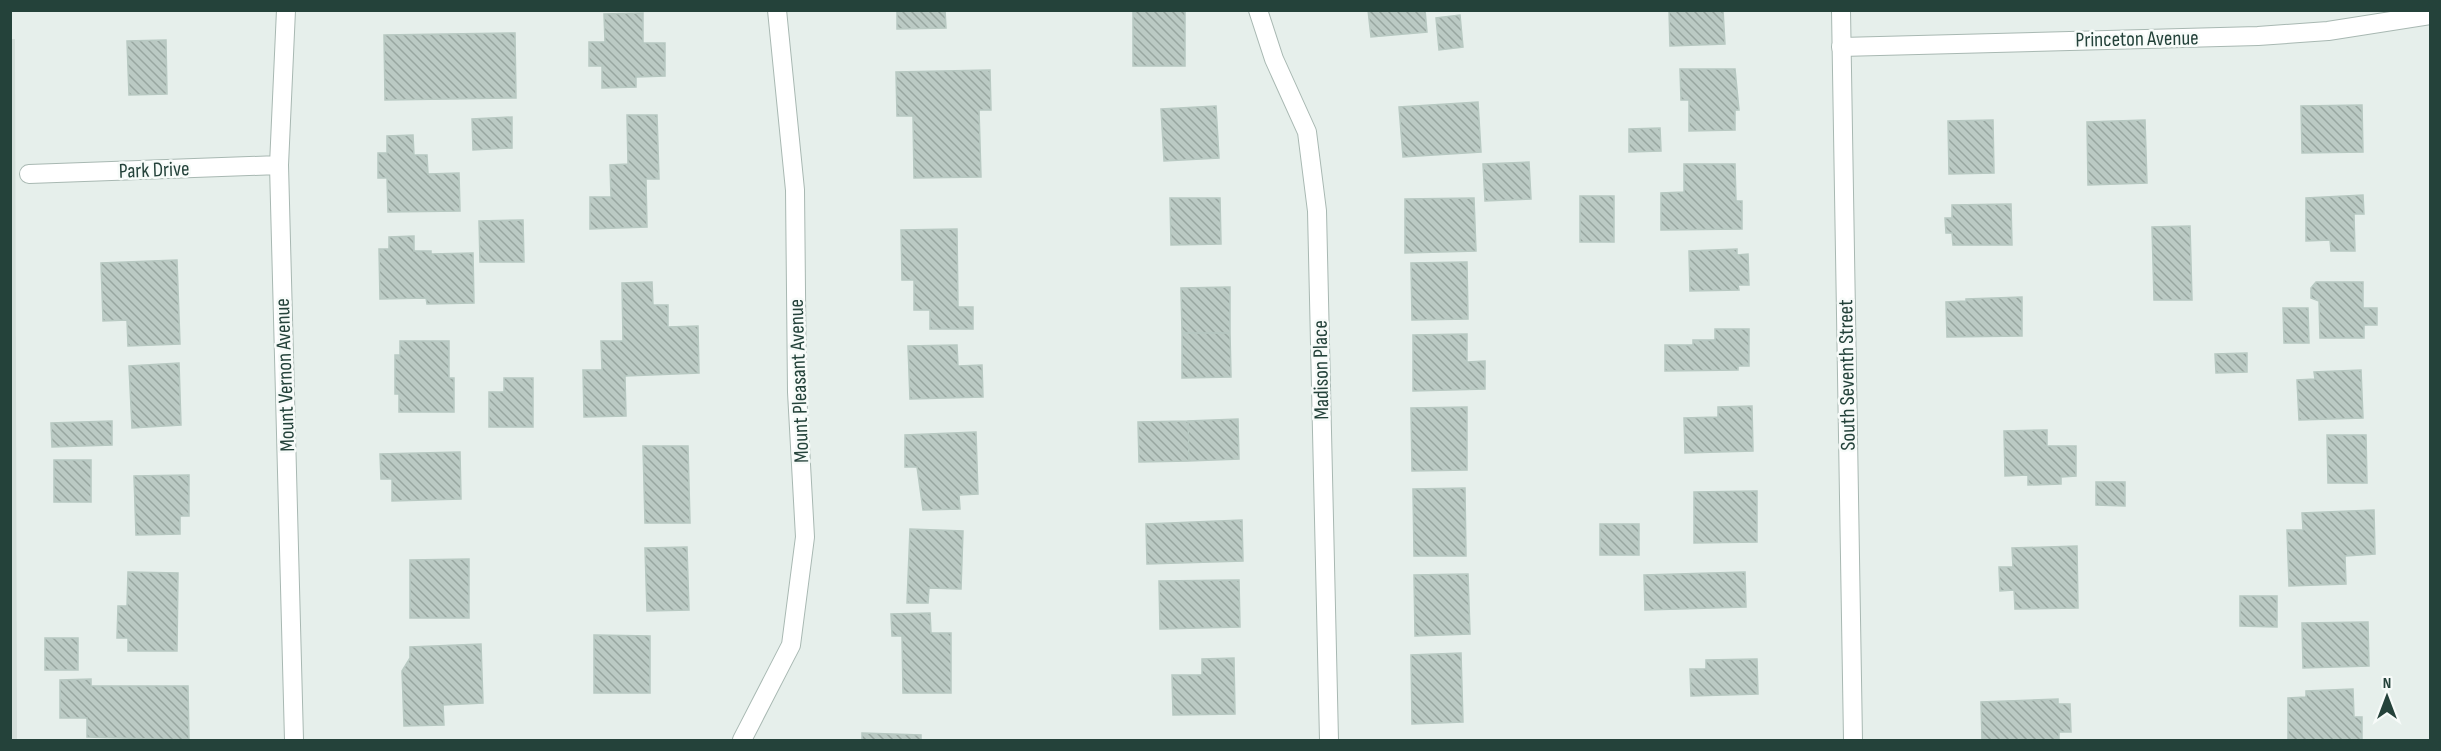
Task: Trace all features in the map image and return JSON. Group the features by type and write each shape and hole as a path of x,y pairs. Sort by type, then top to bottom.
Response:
{"street":[{"name":"Mount Vernon Avenue","path":"286,10 279,165 294,741"},
{"name":"Mount Pleasant Avenue","path":"742,741 791,645 805,537 797,392 795,190 777,10"},
{"name":"Madison Place","path":"1258,10 1274,59 1307,132 1317,211 1329,741"},
{"name":"South Seventh Street","path":"1840,10 1853,741"},
{"name":"Princeton Avenue","path":"1841,47 2258,36 2328,30 2430,15"},
{"name":"Park Drive","path":"29,174 279,165"}],"shaded area":[{"path":"11,39 15,39 17,740 10,740"}],"building":[{"path":"897,10 945,10 946,28 897,29"},
{"path":"1133,10 1185,10 1185,66 1133,66"},
{"path":"1368,10 1425,10 1427,32 1371,37"},
{"path":"1669,10 1723,10 1725,44 1670,46"},
{"path":"643,13 643,43 665,43 665,76 636,77 636,87 602,88 602,66 589,66 589,42 605,42 604,14"},
{"path":"1460,15 1463,47 1439,50 1436,18"},
{"path":"515,33 516,98 385,100 384,35"},
{"path":"166,40 167,94 129,95 127,41"},
{"path":"1680,69 1735,69 1739,110 1735,110 1735,130 1689,131 1689,100 1681,100"},
{"path":"990,70 991,110 979,110 981,177 914,178 913,116 897,116 896,72"},
{"path":"1478,102 1481,152 1403,157 1399,107"},
{"path":"2362,105 2363,152 2302,153 2301,106"},
{"path":"1216,106 1219,158 1164,161 1161,109"},
{"path":"627,115 657,115 659,179 646,179 647,227 590,229 590,197 611,197 610,165 628,164"},
{"path":"512,117 512,148 473,150 472,119"},
{"path":"1993,120 1994,173 1949,174 1948,121"},
{"path":"2145,120 2147,183 2088,185 2087,122"},
{"path":"1660,128 1661,151 1629,152 1629,129"},
{"path":"413,135 414,155 427,155 428,174 459,173 460,211 388,212 387,178 378,178 378,153 387,153 387,136"},
{"path":"1529,162 1531,199 1485,201 1483,164"},
{"path":"1684,164 1735,164 1736,201 1742,201 1742,229 1661,230 1661,193 1684,192"},
{"path":"2363,195 2364,214 2354,214 2355,251 2331,251 2330,240 2306,241 2306,198"},
{"path":"1580,196 1614,196 1614,242 1580,242"},
{"path":"1170,198 1220,198 1221,244 1171,245"},
{"path":"1474,198 1476,251 1405,253 1405,199"},
{"path":"2011,204 2012,245 1953,245 1952,233 1946,233 1945,218 1952,218 1952,205"},
{"path":"523,220 524,262 480,262 479,221"},
{"path":"2190,226 2192,300 2154,300 2152,227"},
{"path":"957,229 958,307 973,307 973,329 930,329 930,310 914,310 914,280 902,280 901,230"},
{"path":"414,236 414,251 431,251 431,254 473,253 474,303 427,304 426,298 380,299 379,249 389,249 389,237"},
{"path":"1737,249 1737,255 1748,254 1749,285 1738,285 1739,290 1690,291 1689,251"},
{"path":"177,260 180,344 128,346 127,320 103,321 101,263"},
{"path":"1467,262 1468,319 1412,320 1411,263"},
{"path":"652,282 653,305 668,305 668,327 698,326 699,373 625,376 626,416 584,417 583,370 602,370 601,341 623,341 622,283"},
{"path":"2316,282 2363,282 2363,308 2377,308 2377,325 2364,325 2364,338 2320,338 2319,301 2311,298 2311,288"},
{"path":"1230,287 1230,333 1182,333 1181,288"},
{"path":"2022,297 2022,336 1947,337 1946,302"},
{"path":"2283,308 2308,308 2309,343 2284,343"},
{"path":"1715,329 1749,329 1749,366 1738,366 1738,370 1665,371 1665,345 1693,345 1693,340 1715,340"},
{"path":"1182,333 1230,333 1231,377 1182,378"},
{"path":"1467,334 1467,362 1485,361 1485,389 1413,391 1413,335"},
{"path":"400,341 449,341 449,378 454,378 454,412 399,412 399,394 395,394 395,355 400,355"},
{"path":"957,345 958,366 982,365 983,397 910,399 908,346"},
{"path":"2247,353 2247,372 2216,373 2215,354"},
{"path":"179,363 181,425 132,428 129,366"},
{"path":"2361,370 2363,418 2299,420 2297,380 2315,379 2314,372"},
{"path":"504,378 533,378 533,427 489,427 489,392 504,392"},
{"path":"1752,406 1753,451 1685,453 1684,418 1718,417 1718,407"},
{"path":"1467,407 1467,470 1412,471 1411,408"},
{"path":"1238,419 1239,459 1189,461 1188,421"},
{"path":"112,421 112,445 52,447 51,423"},
{"path":"1188,421 1189,461 1139,462 1138,422"},
{"path":"2047,430 2047,446 2076,446 2076,476 2061,477 2061,484 2028,485 2028,475 2005,476 2004,431"},
{"path":"976,432 978,494 959,495 960,509 923,510 917,467 905,467 905,435"},
{"path":"2327,435 2366,435 2367,483 2328,483"},
{"path":"643,446 688,446 690,523 645,523"},
{"path":"460,452 461,499 392,501 392,479 381,479 380,454"},
{"path":"54,460 91,460 91,502 54,502"},
{"path":"189,475 189,516 180,516 180,534 136,535 134,476"},
{"path":"2096,482 2125,482 2125,506 2096,505"},
{"path":"1465,488 1466,556 1414,556 1413,489"},
{"path":"1757,491 1757,542 1694,543 1694,492"},
{"path":"2374,510 2375,554 2345,556 2346,584 2289,586 2287,530 2303,530 2302,513"},
{"path":"1242,520 1243,561 1147,564 1146,524"},
{"path":"1600,524 1639,524 1639,555 1600,555"},
{"path":"910,529 963,531 961,589 929,588 928,603 907,603"},
{"path":"2077,546 2078,608 2015,609 2014,590 2000,591 1999,567 2013,567 2012,548"},
{"path":"687,547 689,610 647,611 645,548"},
{"path":"469,559 469,618 410,618 410,560"},
{"path":"128,572 178,573 177,651 128,651 128,638 117,638 118,606 127,606"},
{"path":"1745,572 1746,607 1645,610 1644,575"},
{"path":"1468,574 1470,634 1415,636 1414,575"},
{"path":"1239,580 1240,627 1160,629 1159,581"},
{"path":"2240,596 2277,596 2277,627 2240,626"},
{"path":"930,613 931,633 951,633 951,693 903,693 902,636 892,636 891,614"},
{"path":"2368,622 2369,666 2303,668 2302,623"},
{"path":"594,635 650,636 650,693 594,693"},
{"path":"45,638 78,638 78,670 45,670"},
{"path":"481,644 483,703 443,705 444,725 404,726 402,671 410,658 410,647"},
{"path":"1461,653 1463,722 1412,724 1411,655"},
{"path":"1234,658 1235,714 1173,715 1172,675 1202,675 1202,659"},
{"path":"1757,659 1758,694 1691,696 1690,669 1706,669 1706,660"},
{"path":"91,679 91,686 188,686 189,740 87,737 87,718 60,718 60,680"},
{"path":"2353,689 2354,717 2362,717 2362,740 2288,740 2288,698 2306,697 2306,691"},
{"path":"2058,699 2058,704 2070,704 2071,732 2059,732 2059,740 1982,740 1981,702"},
{"path":"862,733 921,735 921,740 862,740"}]}
